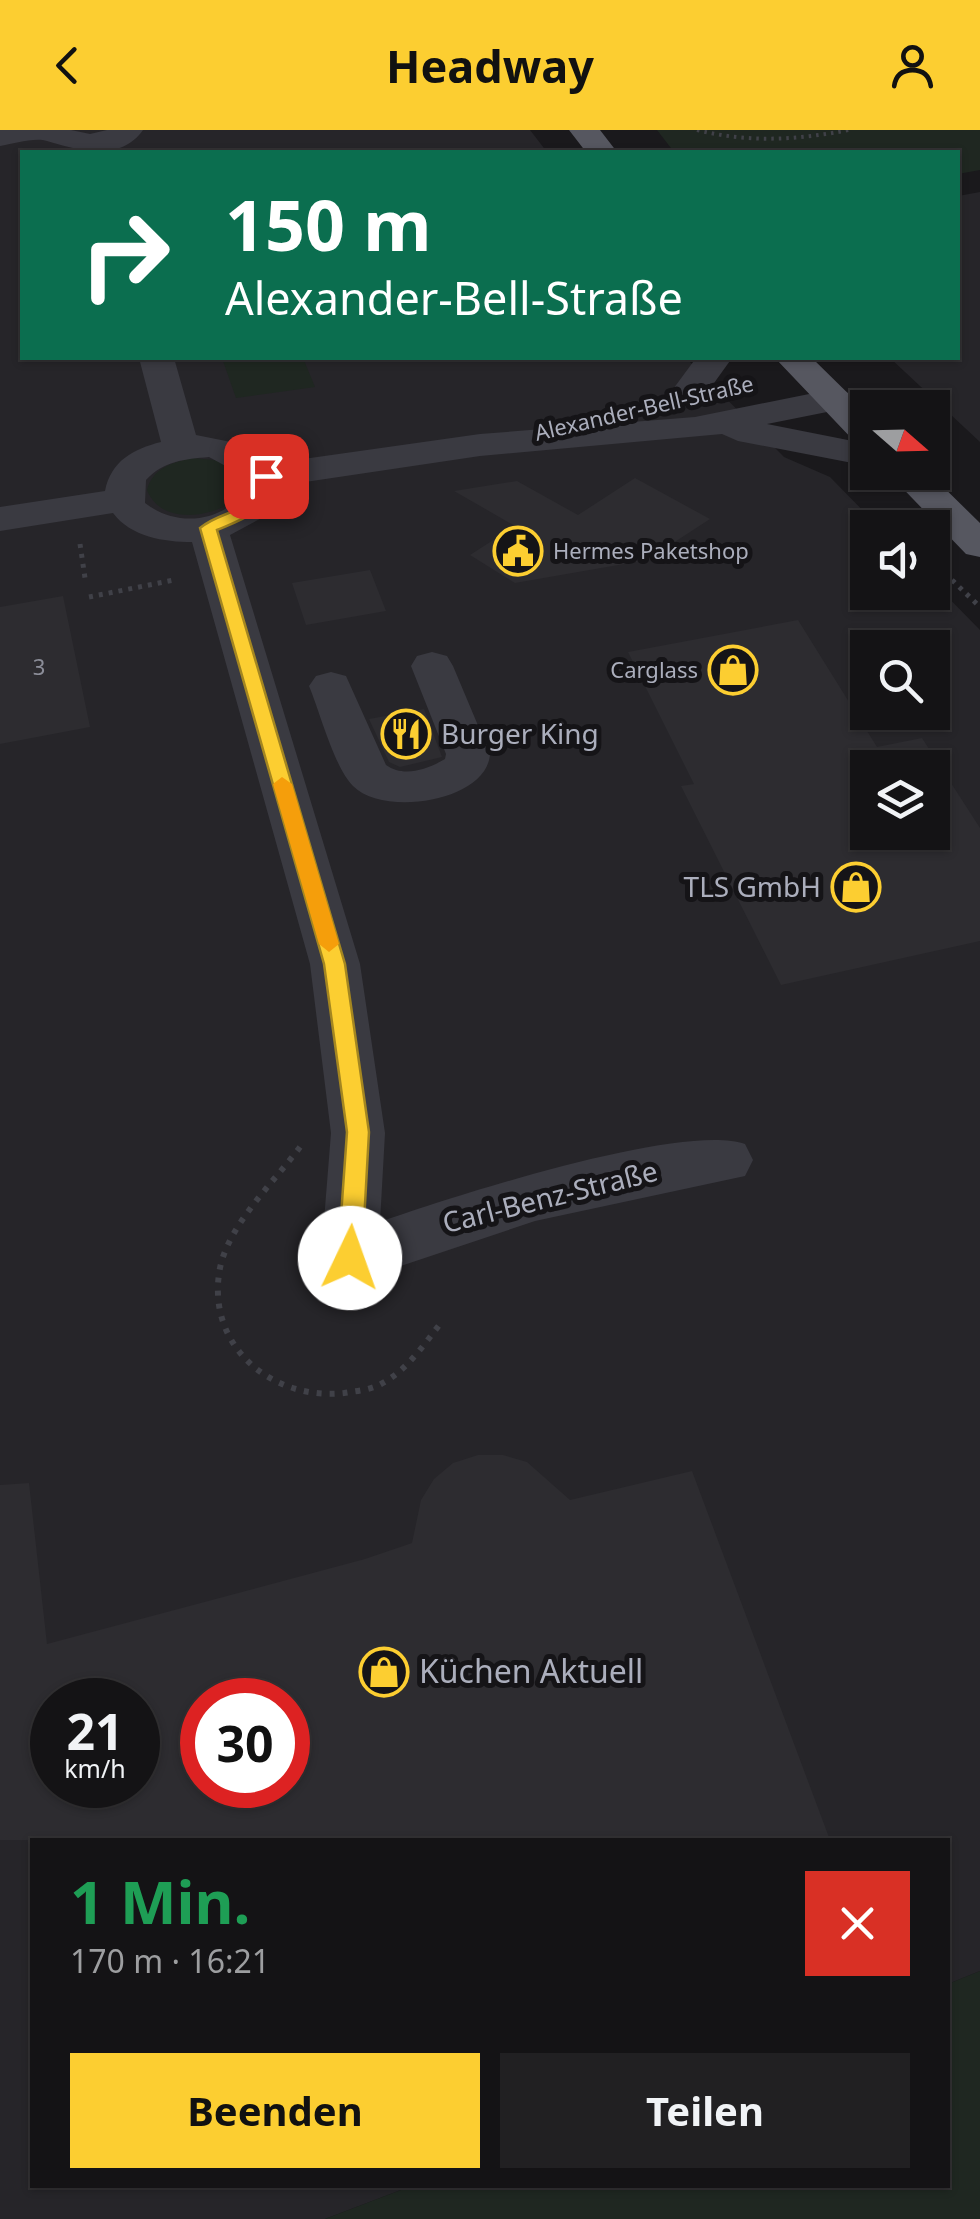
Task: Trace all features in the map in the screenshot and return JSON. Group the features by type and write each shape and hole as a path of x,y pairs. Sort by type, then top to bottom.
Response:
{"main road":[{"path":"584,130 600,150"},
{"path":"800,365 850,416"},
{"path":"924,490 980,545"}],"street":[{"path":"0,137 53,130 74,142 101,147 128,130"},
{"path":"158,360 181,447"},
{"path":"691,412 713,360"},
{"name":"Alexander-Bell-Straße","path":"691,412 800,365"},
{"name":"Alexander-Bell-Straße","path":"266,476 691,412 834,400"},
{"name":"Alexander-Bell-Straße","path":"691,412 850,451"},
{"path":"181,447 235,450 255,461 266,476 264,492 253,508 208,528 152,524 134,514 124,500 124,484 134,468 154,455 181,447"},
{"path":"0,520 124,500"},
{"name":"Carl-Benz-Straße","path":"208,528 335,964 358,1132 350,1258 471,1214 672,1167 726,1160"},
{"path":"331,686 367,774 389,787 404,787 458,774 466,766 468,754 432,666"}],"path":[{"path":"697,130 733,140 779,143 849,130"},
{"path":"81,538 85,578"},
{"path":"89,597 180,578 174,570"},
{"path":"950,578 980,607"},
{"path":"304,1142 220,1264 218,1297 224,1332 254,1373 297,1392 336,1396 378,1386 411,1362 440,1324"}],"shaded area":[{"path":"0,130 530,130 545,150 20,150 20,360 688,360 784,457 830,477 862,510 850,510 850,610 950,610 950,599 980,630 980,1971 950,1983 950,1838 30,1838 30,2188 406,2188 325,2219 0,2219"},
{"path":"657,130 980,130 980,170 960,174 960,150 672,150"},
{"path":"980,192 980,442 950,414 950,390 924,390 892,360 960,360 960,196"},
{"path":"223,360 304,360 315,387 236,398"},
{"path":"192,458 225,461 243,475 243,494 220,508 192,515 165,510 154,502 147,490 154,476"},
{"path":"980,1971 980,2219 325,2219 406,2188 950,2188 950,1983"}],"building":[{"path":"635,478 710,519 647,560 515,583 470,555 515,526 454,491 517,481 578,515"},
{"path":"370,570 386,611 306,625 292,583"},
{"path":"63,596 90,727 0,744 0,607"},
{"name":"TLS GmbH","path":"798,620 850,704 850,730 866,730 877,747 922,738 930,750 850,750 850,850 950,850 950,781 980,828 980,941 781,985 681,786 694,784 628,652"},
{"name":"Burger King","path":"424,709 442,757 400,767 389,762 369,719"},
{"name":"Küchen Aktuell","path":"478,1455 503,1455 527,1462 570,1500 692,1471 829,1838 0,1840 0,1485 29,1483 47,1644 412,1543 421,1500 434,1479 453,1463"}],"slow traffic":[{"path":"282,784 329,944"}],"place":[{"name":"Hermes Paketshop","path":"518,551"},
{"name":"Carglass","path":"733,670"},
{"name":"Burger King","path":"406,734"},
{"name":"TLS GmbH","path":"856,887"},
{"name":"Küchen Aktuell","path":"384,1672"}],"route":[{"path":"266,476 264,492 253,508 232,521 208,528 335,964 358,1132 350,1258"}]}
